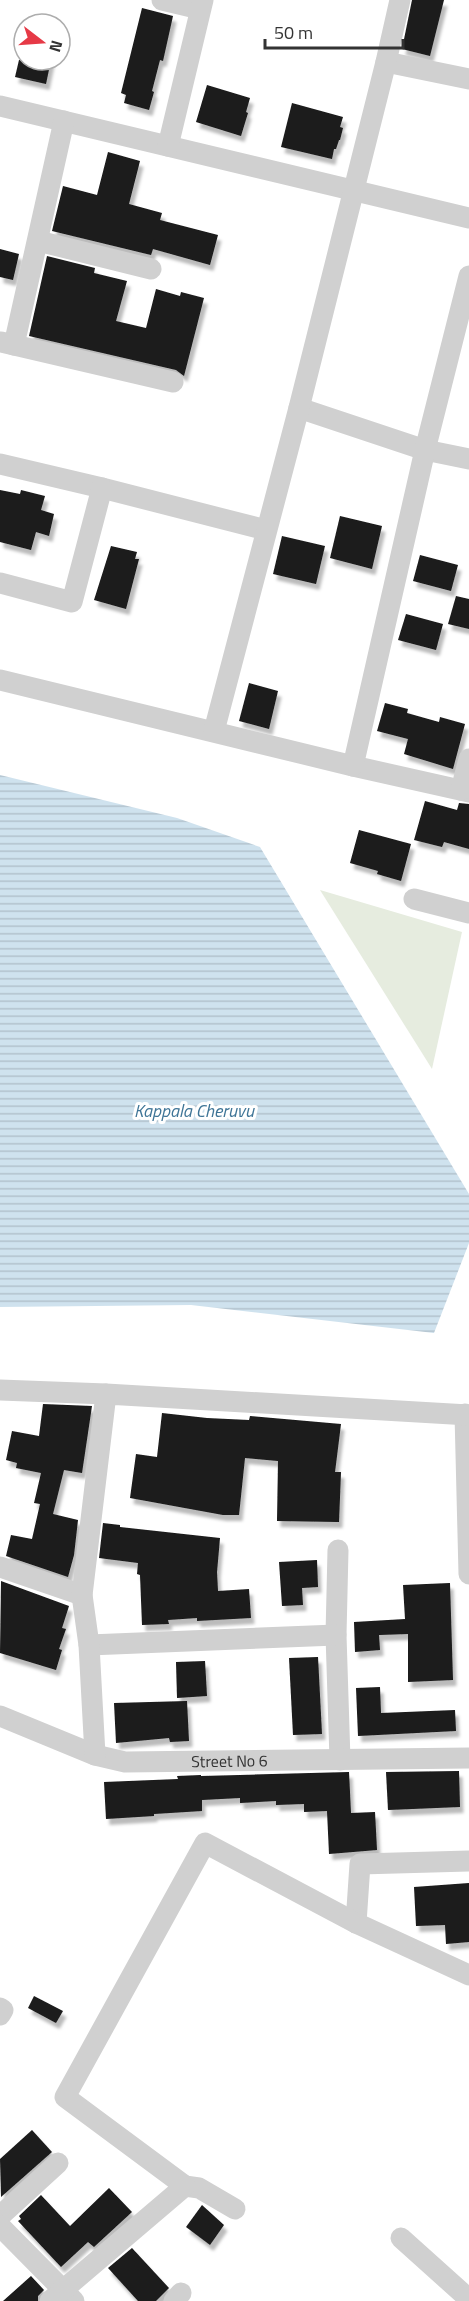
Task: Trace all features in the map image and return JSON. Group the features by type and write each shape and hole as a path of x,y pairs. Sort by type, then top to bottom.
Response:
{"street":[{"path":"162,0 202,4 168,146"},
{"path":"214,731 299,408 400,0"},
{"path":"386,62 469,79"},
{"path":"0,106 469,218"},
{"path":"64,121 38,241 7,343 173,382"},
{"path":"38,241 151,269"},
{"path":"353,766 425,450 460,350 469,276"},
{"path":"299,408 425,450 469,459"},
{"path":"0,465 102,488 266,530"},
{"path":"0,583 72,602 102,488"},
{"path":"0,680 465,791 469,759"},
{"path":"414,899 469,913"},
{"path":"0,1389 467,1414 469,1574"},
{"path":"95,1755 89,1645 82,1595 106,1394"},
{"path":"339,1550 336,1635 340,1760"},
{"path":"0,1567 82,1595"},
{"path":"89,1645 336,1635"},
{"name":"Street No 6","path":"0,1716 95,1755 125,1762 469,1758"},
{"path":"235,2209 199,2188 185,2186 65,2097 206,1843 356,1923 469,1975"},
{"path":"356,1923 360,1864 469,1861"},
{"path":"0,2008 3,2010 0,2015"},
{"path":"0,2216 58,2163"},
{"path":"0,2226 62,2297 185,2186"},
{"path":"402,2238 469,2300"}],"shaded area":[{"path":"320,890 462,932 432,1069"}],"water":[{"name":"Kappala Cheruvu","path":"0,775 177,818 260,847 469,1194 469,1243 434,1333 191,1305 0,1307"}],"building":[{"path":"412,0 444,0 430,56 402,49"},
{"path":"142,8 173,16 149,110 124,103 126,95 121,93"},
{"path":"16,72 48,72 46,84 15,77"},
{"path":"207,85 250,98 241,136 196,122"},
{"path":"292,103 343,117 340,140 334,149 332,159 281,147"},
{"path":"108,152 140,161 129,204 162,213 160,220 218,235 210,265 153,249 151,255 52,231 63,186 97,195"},
{"path":"0,249 19,254 13,280 0,277"},
{"path":"47,256 95,268 94,273 127,281 116,321 146,328 156,289 180,296 181,292 204,298 184,376 176,370 29,336"},
{"path":"0,490 20,494 21,490 45,496 41,510 54,514 49,536 36,532 31,550 0,542"},
{"path":"340,516 382,526 372,569 330,558"},
{"path":"282,536 325,546 316,584 273,574"},
{"path":"111,546 137,552 135,559 139,559 126,609 94,600"},
{"path":"420,555 458,565 451,591 413,581"},
{"path":"456,596 469,599 469,629 448,624"},
{"path":"406,614 443,624 436,650 398,640"},
{"path":"249,683 278,691 269,729 239,721"},
{"path":"385,703 408,709 407,713 439,722 440,717 465,724 453,769 404,754 408,739 377,731"},
{"path":"425,801 457,810 459,803 469,804 469,849 444,842 442,847 414,840"},
{"path":"359,830 411,844 401,881 350,863"},
{"path":"43,1404 92,1406 82,1473 64,1470 53,1514 78,1520 74,1555 68,1577 6,1556 11,1535 32,1539 40,1504 34,1503 41,1473 16,1468 17,1463 6,1460 12,1431 39,1436"},
{"path":"162,1413 249,1420 250,1416 341,1424 335,1472 341,1472 339,1522 277,1521 278,1461 245,1458 239,1515 223,1515 130,1498 136,1454 157,1457"},
{"path":"103,1523 120,1525 120,1527 220,1538 218,1591 249,1589 251,1618 197,1621 197,1618 168,1620 169,1624 142,1625 138,1563 99,1558"},
{"path":"317,1560 318,1587 302,1588 303,1605 282,1606 279,1562"},
{"path":"1,1581 69,1606 62,1628 66,1629 59,1649 62,1650 56,1670 0,1653"},
{"path":"450,1583 453,1680 408,1682 408,1634 379,1635 380,1650 355,1652 354,1622 405,1619 403,1585"},
{"path":"318,1657 322,1734 293,1735 289,1658"},
{"path":"205,1661 207,1696 177,1698 176,1662"},
{"path":"380,1687 381,1713 455,1710 456,1731 358,1736 356,1688"},
{"path":"187,1701 189,1741 170,1742 169,1738 116,1743 114,1703"},
{"path":"459,1771 460,1807 388,1810 386,1772"},
{"path":"349,1772 351,1813 375,1812 377,1850 329,1854 327,1811 304,1812 304,1804 276,1805 276,1801 240,1803 240,1798 202,1800 202,1811 106,1819 104,1782 178,1779 177,1776 201,1775"},
{"path":"469,1883 469,1942 446,1944 445,1925 416,1926 414,1887"},
{"path":"34,1996 63,2011 56,2023 28,2008"},
{"path":"32,2130 52,2152 1,2197 0,2159"},
{"path":"109,2188 132,2212 94,2247 88,2242 61,2267 18,2221 21,2219 19,2216 41,2195 70,2226"},
{"path":"202,2205 224,2225 210,2245 186,2227"},
{"path":"132,2248 169,2288 156,2301 138,2301 108,2268"},
{"path":"31,2276 44,2290 38,2296 38,2301 3,2301"}]}
